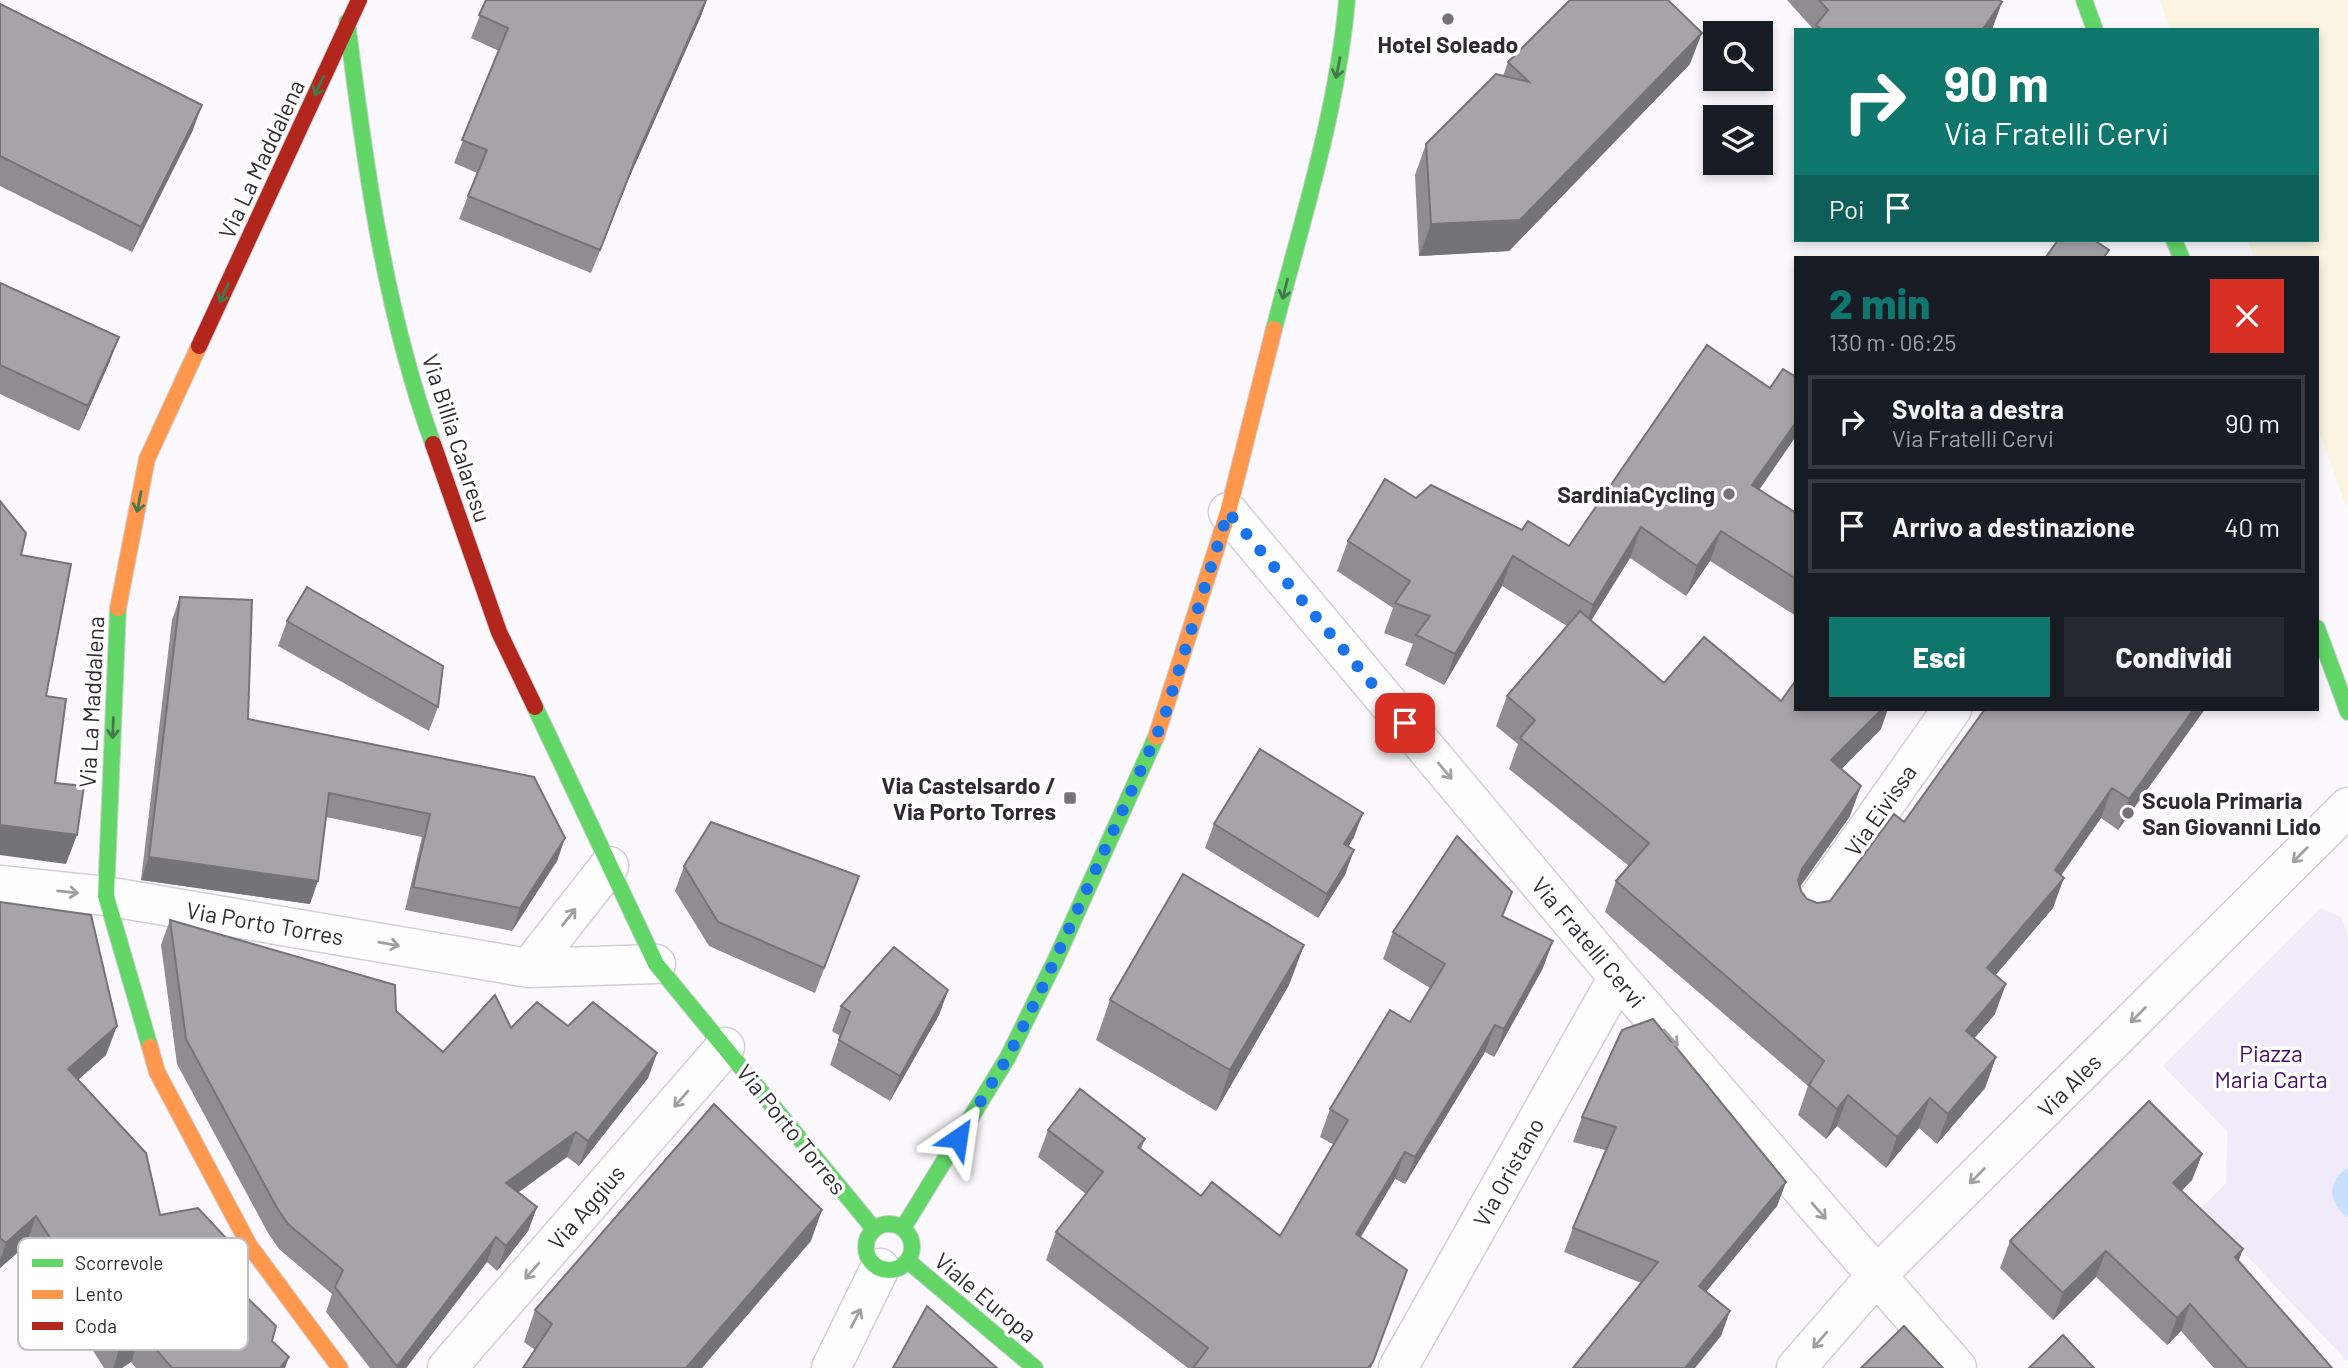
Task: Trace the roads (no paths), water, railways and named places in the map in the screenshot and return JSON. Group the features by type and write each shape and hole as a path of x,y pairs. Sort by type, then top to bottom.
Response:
{"street":[{"name":"Via Billia Calaresu","path":"343,0 369,193 414,392 499,632 656,964"},
{"name":"Via La Maddalena","path":"245,1238 157,1072 106,896 117,611 147,459 359,0"},
{"path":"903,1228 1008,1057 1102,859 1163,721 1228,512 1328,118 1343,43 1347,0"},
{"path":"2084,0 2094,28"},
{"name":"Via Fratelli Cervi","path":"1228,512 1618,977 1956,1368"},
{"path":"2319,633 2348,712"},
{"name":"Via Eivissa","path":"1809,912 1951,711"},
{"name":"Via Ales","path":"1796,1368 1875,1277 2348,807"},
{"path":"529,968 609,866"},
{"name":"Via Porto Torres","path":"0,885 106,896 529,968 656,964 874,1229"},
{"name":"Via Oristano","path":"1398,1368 1618,977"},
{"name":"Via Aggius","path":"447,1368 725,1047"},
{"path":"831,1368 912,1240 903,1228 889,1224 874,1229 866,1251 874,1264 894,1265"},
{"name":"Via La Maddalena","path":"248,1243 340,1368"},
{"name":"Viale Europa","path":"894,1265 1035,1368"}],"water":[{"path":"2348,1168 2348,1217 2336,1206 2332,1192 2336,1179"}],"place":[{"name":"Hotel Soleado","path":"1448,19"},
{"name":"SardiniaCycling","path":"1729,494"},
{"name":"Via Castelsardo / Via Porto Torres","path":"1070,798"},
{"name":"Scuola Primaria San Giovanni Lido","path":"2128,813"}],"park label":[{"name":"Piazza Maria Carta","path":"2271,1066"}]}
